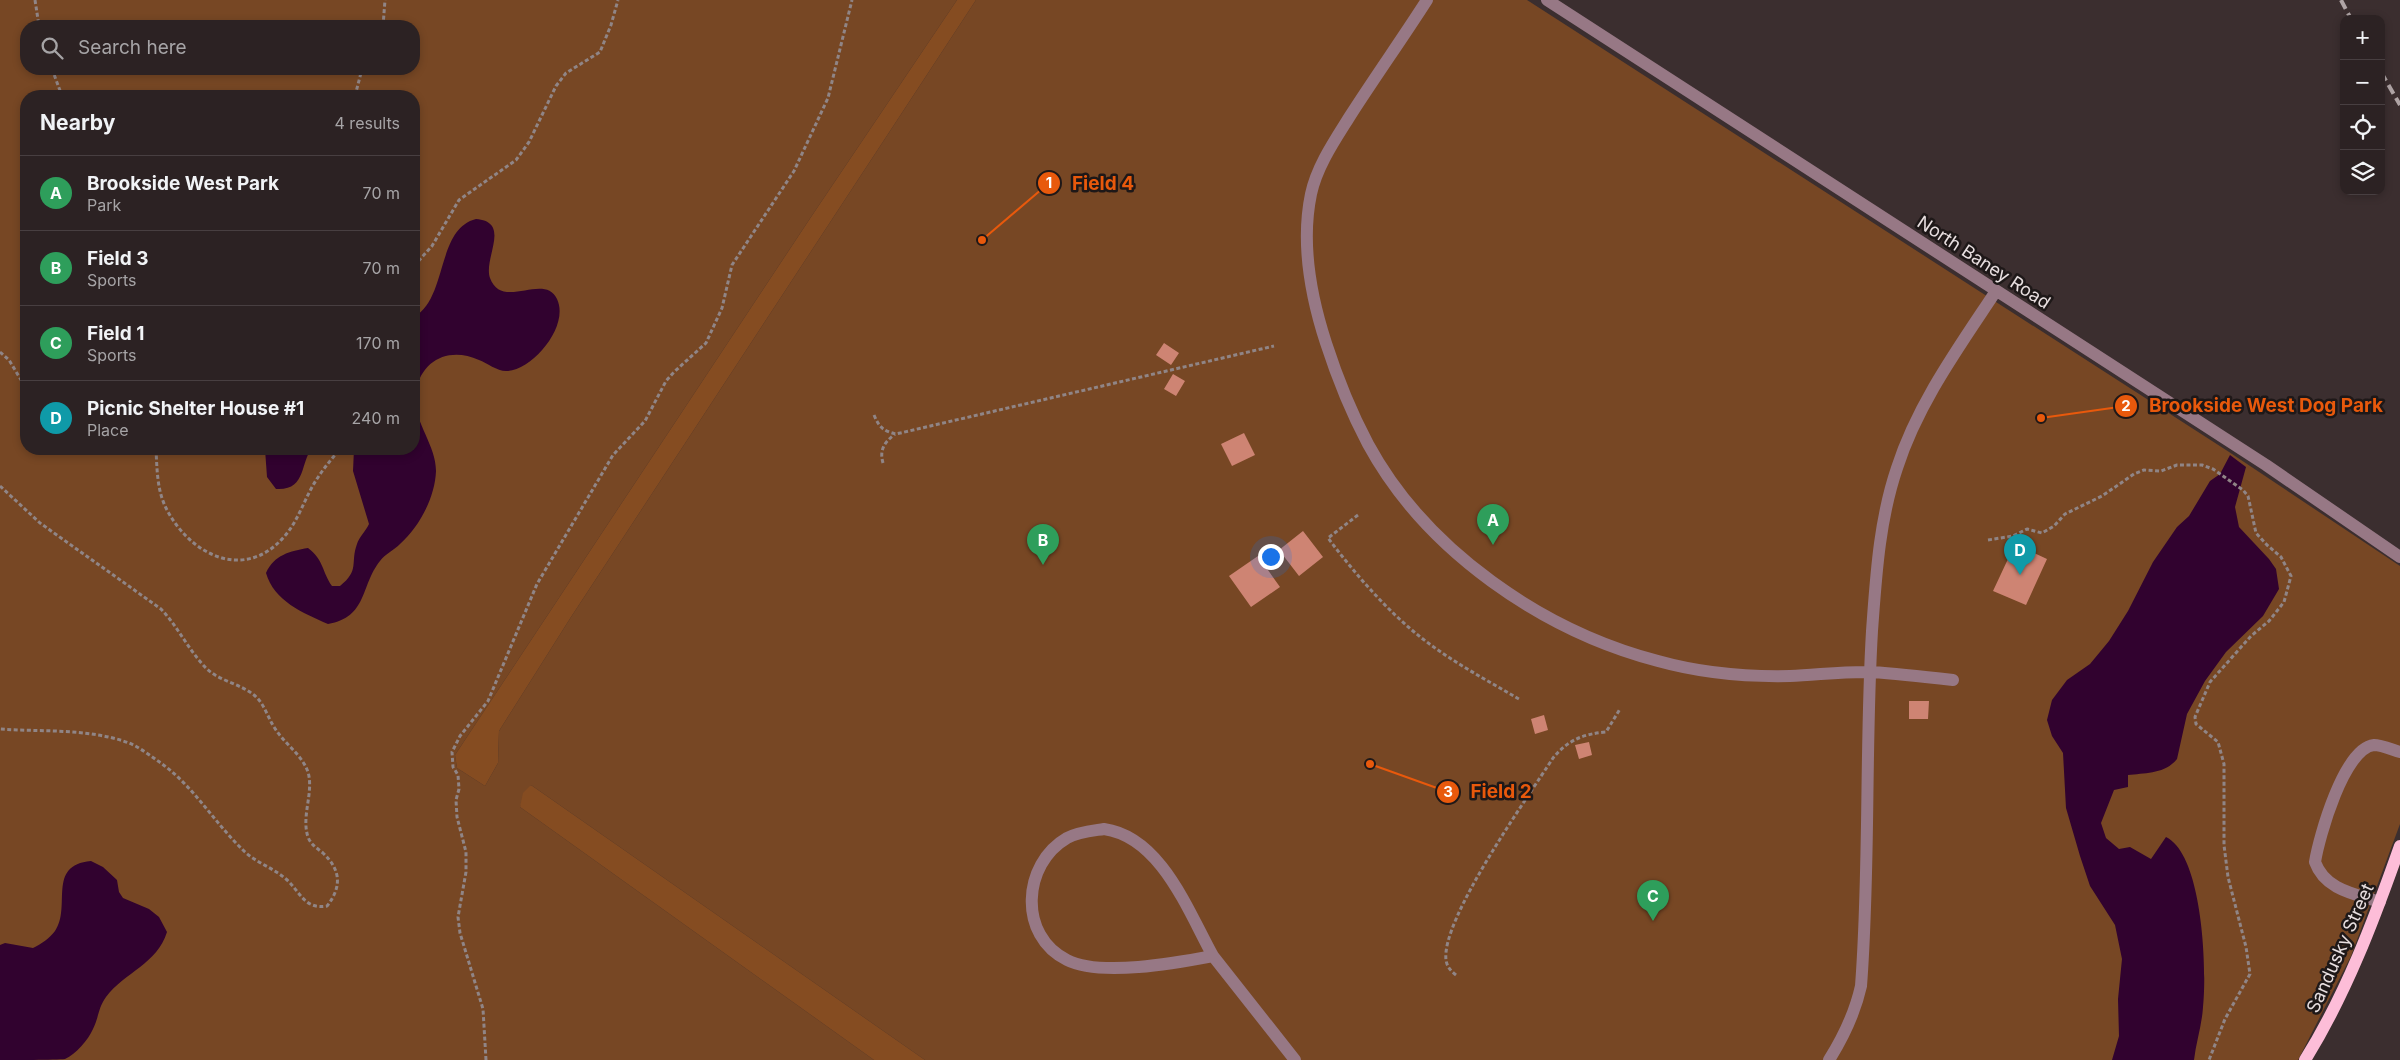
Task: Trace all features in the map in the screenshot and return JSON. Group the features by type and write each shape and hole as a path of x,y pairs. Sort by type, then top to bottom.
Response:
{"main road":[{"name":"Sandusky Street","path":"2305,1060 2339,998 2380,902 2400,846"}],"street":[{"path":"1427,0 1331,147 1311,193 1308,240 1319,320 1343,391 1369,446 1405,497 1438,534 1463,558 1517,600 1603,644 1669,664 1737,674 1793,676 1870,672 1953,680"},
{"name":"North Baney Road","path":"1547,0 2266,465 2400,557"},
{"path":"1829,1060 1848,1027 1857,1006 1861,986 1870,672 1877,560 1897,468 1916,421 1943,371 1996,291"},
{"path":"2380,902 2341,890 2325,880 2315,862 2339,788 2350,763 2361,751 2374,745 2400,752"},
{"path":"1213,956 1125,968 1086,966 1068,961 1049,946 1035,923 1031,908 1034,880 1052,851 1066,838 1082,832 1104,830 1124,834 1148,850 1160,864 1213,956 1295,1060"}],"path":[{"path":"34,0 38,20"},
{"path":"383,20 385,0"},
{"path":"420,259 432,246 459,200 516,160 529,142 556,86 566,73 600,52 611,25 618,0"},
{"path":"486,1060 483,1009 460,933 458,917 466,872 466,852 457,817 458,775 453,767 452,752 460,736 488,701 537,584 613,455 645,421 666,382 674,372 706,343 722,308 728,275 732,266 794,171 828,98 852,0"},
{"path":"54,75 60,90"},
{"path":"356,90 360,75"},
{"path":"883,463 882,448 886,440 896,434 1274,346"},
{"path":"0,352 9,360 20,378"},
{"path":"874,415 878,424 885,431 896,434"},
{"path":"156,455 159,490 166,508 177,526 195,544 228,561 244,560 264,552 282,539 296,521 311,489 335,455"},
{"path":"1988,540 2013,536 2027,530 2042,533 2054,526 2065,514 2102,496 2110,488 2144,470 2161,471 2177,464 2202,465 2213,469 2243,490 2248,496 2256,533 2266,545 2281,557 2291,576 2284,602 2269,621 2251,636 2210,682 2195,716 2196,724 2218,742 2224,764 2224,845 2228,877 2246,947 2250,974 2225,1019 2209,1060"},
{"path":"0,486 40,524 161,610 176,625 205,667 215,675 242,688 263,705 276,731 304,763 309,775 306,825 308,837 314,846 336,867 339,885 334,897 327,906 318,907 310,905 294,890 288,880 243,851 197,795 174,774 130,744 85,734 0,729"},
{"path":"1358,515 1328,538 1388,609 1413,631 1448,656 1519,699"},
{"path":"1456,975 1448,967 1446,958 1449,936 1468,893 1552,758 1572,740 1584,735 1606,732 1620,709"}],"shaded area":[{"path":"0,0 957,0 455,755 457,768 485,786 498,763 499,731 571,617 976,0 1527,0 2226,450 2400,566 2400,824 2351,956 2298,1060 925,1060 531,785 520,807 874,1060 0,1060"},
{"path":"957,0 976,0 571,617 499,731 498,763 485,786 457,768 455,755"},
{"path":"476,219 487,222 492,227 494,242 489,270 490,278 496,287 504,291 513,292 543,289 551,292 557,299 560,310 558,322 546,345 527,364 516,369 503,371 468,356 458,355 439,359 424,371 420,378 420,312 425,308 432,295 454,236 463,225"},
{"path":"420,422 432,451 436,471 433,491 425,510 407,537 380,561 369,580 357,608 341,620 328,624 283,599 270,583 266,573 273,562 283,555 308,548 317,557 332,586 340,586 346,580 352,571 359,539 369,524 353,471 354,455 420,455"},
{"path":"265,455 308,455 301,474 293,485 276,489 267,477"},
{"path":"2230,455 2246,467 2235,507 2239,527 2276,569 2279,589 2263,616 2226,652 2205,681 2187,714 2177,759 2167,768 2161,770 2128,775 2128,787 2114,790 2101,823 2106,838 2119,849 2130,847 2151,859 2166,837 2178,848 2188,866 2200,915 2204,967 2202,1014 2194,1060 2112,1060 2119,1036 2118,999 2122,959 2115,925 2090,886 2080,856 2066,808 2063,753 2052,736 2047,720 2052,700 2067,680 2090,664 2109,641 2128,611 2153,562 2177,527 2189,516 2210,481 2220,474"},
{"path":"531,785 925,1060 874,1060 520,807 523,793"},
{"path":"91,861 103,867 117,880 119,892 123,898 149,909 159,917 167,932 162,943 148,960 106,997 101,1005 91,1033 73,1054 65,1059 0,1060 0,945 5,943 33,948 51,936 60,921 64,879 69,870 77,864"}],"building":[{"path":"1164,343 1179,353 1171,365 1156,355"},
{"path":"1173,374 1185,381 1176,396 1164,389"},
{"path":"1244,433 1255,455 1232,466 1221,444"},
{"path":"1303,531 1323,557 1299,576 1279,550"},
{"path":"2015,544 2047,559 2026,605 1993,591"},
{"path":"1258,556 1280,587 1251,607 1229,576"},
{"path":"1909,701 1929,701 1928,719 1909,719"},
{"path":"1544,715 1548,730 1535,734 1531,719"},
{"path":"1589,742 1592,755 1579,759 1575,745"}],"railway":[{"path":"2341,0 2349,15"},
{"path":"2385,79 2400,105"}],"place":[{"name":"Field 4","path":"982,240"},
{"name":"Brookside West Dog Park","path":"2041,418"},
{"name":"Brookside West Park","path":"1493,545"},
{"name":"Field 3","path":"1043,565"},
{"name":"Picnic Shelter House #1","path":"2020,575"},
{"name":"Field 2","path":"1370,764"},
{"name":"Field 1","path":"1653,921"}]}
